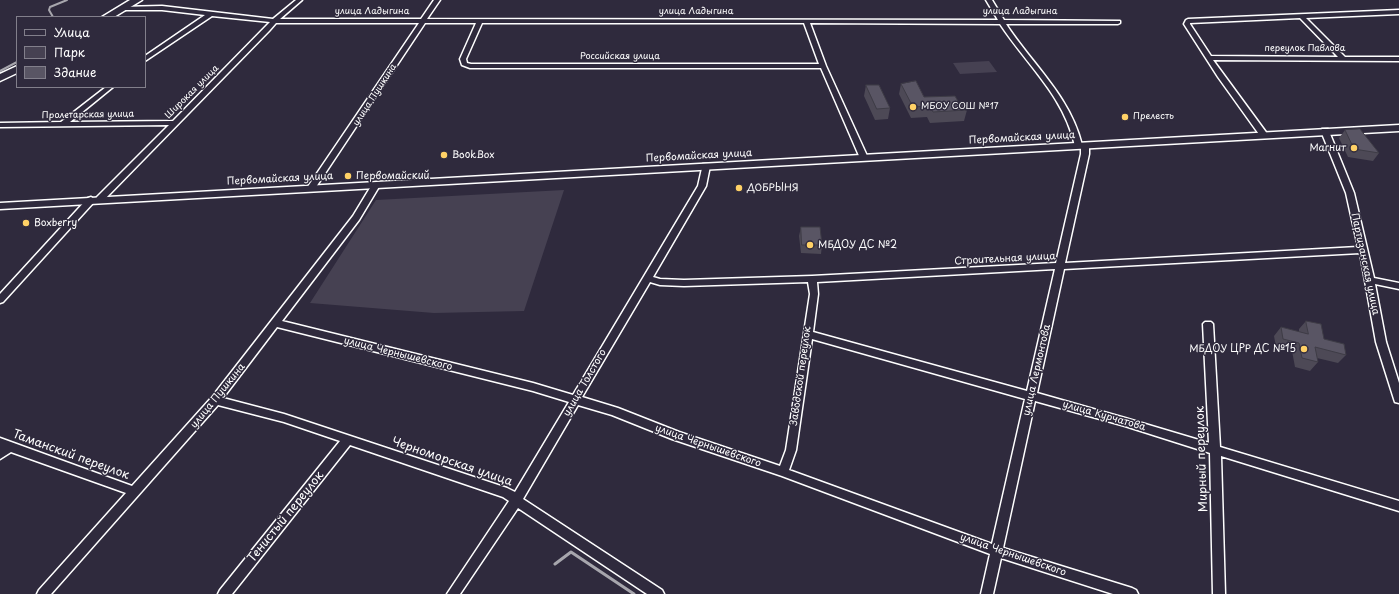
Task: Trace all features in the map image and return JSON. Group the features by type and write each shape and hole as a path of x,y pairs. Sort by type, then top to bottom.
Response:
{"highway":[{"path":"109,16 137,0"},
{"path":"0,78 16,70"}],"street":[{"name":"Широкая улица","path":"0,300 95,200 176,123 274,20 299,0"},
{"name":"улица Пушкина","path":"311,188 437,0"},
{"name":"улица Лермонтова","path":"987,594 1085,154 1066,109 999,21 989,0"},
{"name":"улица Ладыгина","path":"122,8 162,8 274,20 1118,22"},
{"path":"1264,135 1221,77 1187,24 1188,21 1399,12"},
{"path":"146,59 212,13"},
{"path":"1301,16 1343,58"},
{"name":"Российская улица","path":"480,21 462,59 464,64 470,66 823,66"},
{"path":"806,21 823,66 864,158"},
{"name":"переулок Павлова","path":"1210,58 1399,59"},
{"path":"62,125 109,88"},
{"name":"Пролетарская улица","path":"0,125 176,123"},
{"name":"Первомайская улица","path":"0,206 1399,128"},
{"name":"Партизанская улица","path":"1325,131 1350,193 1364,250 1381,342 1399,399"},
{"name":"улица Толстого","path":"453,594 517,499 576,400 702,186 706,166"},
{"name":"улица Пушкина","path":"43,594 133,491 183,438 216,400 356,218 376,185"},
{"name":"Строительная улица","path":"647,278 660,282 684,283 812,279 1364,250"},
{"name":"Заводской переулок","path":"783,472 791,450 814,294 812,279"},
{"path":"1370,280 1399,286"},
{"name":"улица Чернышевского","path":"276,323 533,387 614,411 676,436 783,472 996,551 1132,594"},
{"name":"Мирный переулок","path":"1208,324 1215,448 1219,594"},
{"name":"улица Курчатова","path":"807,334 1215,448 1399,506"},
{"name":"Черноморская улица","path":"216,400 284,418 507,493 658,594"},
{"name":"Тенистый переулок","path":"224,594 348,439"},
{"path":"0,454 5,445"},
{"name":"Таманский переулок","path":"5,445 133,491"}],"green space":[{"path":"989,61 997,72 960,74 953,63"},
{"path":"564,190 524,311 434,313 310,303 376,200"}],"building":[{"path":"916,81 924,97 955,96 959,103 963,103 967,110 933,112 929,106 913,107 901,84"},
{"path":"866,85 879,85 890,108 877,109"},
{"path":"1360,129 1379,153 1354,149 1345,130"},
{"path":"801,227 820,227 822,245 802,245"},
{"path":"1306,321 1321,324 1324,339 1344,344 1346,355 1315,347 1318,362 1302,358 1299,343 1283,339 1281,327 1308,334"}],"waterway":[{"path":"52,16 49,10 50,7 67,0"},
{"path":"0,71 16,63"},
{"path":"555,564 571,552 634,594"}],"place":[{"name":"МБОУ СОШ №17","path":"913,107"},
{"name":"Прелесть","path":"1125,117"},
{"name":"Магнит","path":"1354,148"},
{"name":"BookBox","path":"444,155"},
{"name":"Первомайский","path":"348,176"},
{"name":"ДОБРЫНЯ","path":"739,188"},
{"name":"Boxberry","path":"26,223"},
{"name":"МБДОУ ДС №2","path":"810,245"},
{"name":"МБДОУ ЦРР ДС №15","path":"1304,349"}]}
